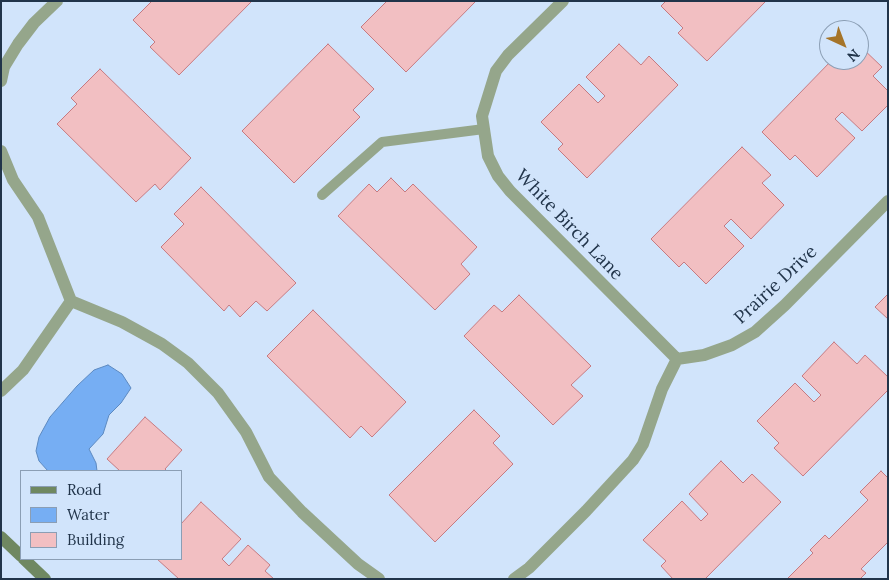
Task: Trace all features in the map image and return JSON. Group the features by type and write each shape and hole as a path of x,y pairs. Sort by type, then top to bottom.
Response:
{"main road":[{"path":"1,537 20,555"},
{"path":"25,560 45,579"}],"street":[{"path":"1,81 4,67 18,44 34,23 56,1"},
{"name":"White Birch Lane","path":"563,1 508,55 496,71 482,116 488,156 498,176 510,191 677,360"},
{"path":"1,151 14,180 38,217 71,301 122,322 162,344 188,363 218,392 246,432 270,477 302,512 358,564 379,579"},
{"name":"Prairie Drive","path":"677,360 704,355 732,346 755,332 888,201"},
{"path":"1,391 23,370 71,301"},
{"path":"514,579 529,568 586,511 633,460 643,444 662,389 677,360"}],"lane":[{"path":"322,195 382,142 484,129"}],"water":[{"path":"108,365 122,374 131,388 121,403 109,415 103,434 89,449 96,463 97,470 47,470 39,461 36,451 39,437 50,417 94,370"}],"building":[{"path":"152,1 252,1 179,75 150,47 155,42 133,20"},
{"path":"387,1 476,1 406,72 361,27"},
{"path":"666,1 766,1 707,61 678,33 683,28 661,6"},
{"path":"328,44 374,89 353,110 360,117 294,183 242,131"},
{"path":"619,44 641,65 649,56 678,85 587,178 558,149 563,144 541,122 579,84 598,103 605,96 586,77"},
{"path":"869,55 882,67 873,76 888,91 888,105 862,131 842,112 835,119 855,138 817,177 795,155 790,160 762,132 822,70 869,70"},
{"path":"100,69 191,158 160,190 155,184 136,202 57,124 77,104 71,98"},
{"path":"742,147 771,175 762,183 784,205 751,239 731,219 724,226 744,246 706,284 684,262 679,267 651,239"},
{"path":"391,178 405,192 413,184 477,247 461,264 470,274 435,310 338,216 369,184 377,192"},
{"path":"201,187 296,283 267,311 256,301 240,317 229,305 224,311 161,247 184,224 174,214"},
{"path":"888,294 888,319 875,307"},
{"path":"519,295 591,366 571,385 583,396 553,425 464,336 494,305 502,312"},
{"path":"313,310 406,402 372,437 361,426 350,438 267,356"},
{"path":"834,342 857,364 865,355 888,377 888,390 803,476 774,448 779,443 757,421 795,383 814,402 821,395 802,376"},
{"path":"474,410 500,436 493,443 513,464 435,542 389,495"},
{"path":"145,417 182,450 166,470 119,470 107,459"},
{"path":"721,461 743,483 752,474 781,502 705,579 673,579 661,566 666,561 643,540 682,501 701,521 708,514 689,494"},
{"path":"881,471 888,478 888,542 861,569 866,573 860,579 787,579 813,553 810,550 825,535 829,539 868,500 860,492"},
{"path":"201,502 241,539 222,559 229,566 248,545 270,565 265,571 274,579 179,579 158,560 182,560 182,523"}]}
